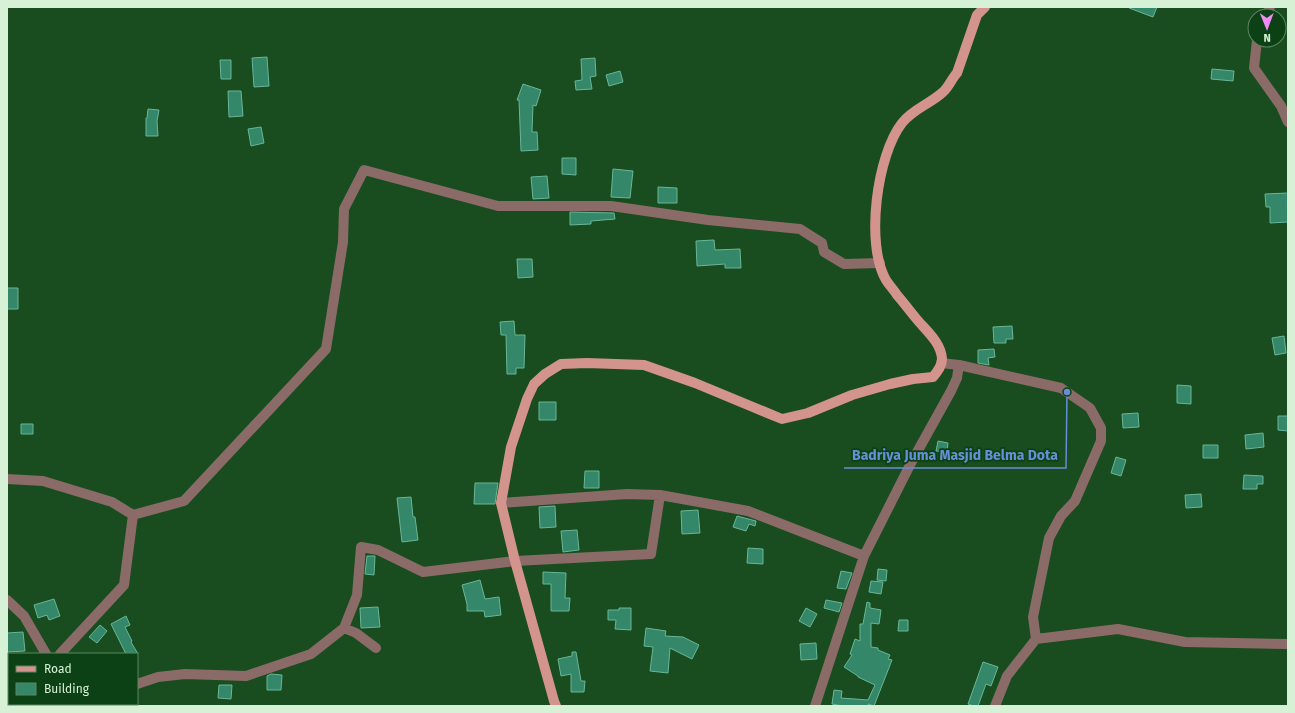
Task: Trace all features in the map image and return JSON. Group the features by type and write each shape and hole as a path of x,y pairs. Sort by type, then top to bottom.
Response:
{"main road":[{"path":"556,706 515,560 501,503 511,447 527,398 534,384 544,374 561,364 588,362 644,365 695,383 782,419 808,413 852,395 890,384 933,377 940,368 942,358 937,343 886,280 880,263 875,238 876,205 886,157 902,123 912,112 932,101 944,91 951,79 958,73 977,15 985,7"}],"street":[{"path":"1256,48 1254,68 1281,106 1288,122"},
{"path":"7,479 43,481 112,502 134,515 184,500 326,349 343,242 344,209 364,170 498,206 611,206 708,220 800,230 822,243 824,252 844,264 880,263"},
{"path":"941,362 1061,388 1090,408 1101,428 1101,441 1074,501 1061,516 1049,538 1033,617 1036,639"},
{"path":"814,706 864,556 911,463 952,391 957,378 959,365"},
{"path":"501,503 627,494 660,495 748,511 864,556"},
{"path":"138,684 158,676 185,674 246,676 311,654 344,628 357,596 361,547 378,550 423,572 515,560 651,554 660,495"},
{"path":"61,653 124,585 134,515"},
{"path":"7,600 24,616 45,653"},
{"path":"344,628 356,633 376,648"},
{"path":"994,706 1007,676 1036,639 1118,629 1185,642 1288,644"}],"building":[{"path":"1129,7 1157,7 1153,17"},
{"path":"267,57 269,86 254,87 252,58"},
{"path":"595,58 596,76 590,77 592,89 576,90 575,81 582,80 581,59"},
{"path":"220,60 231,60 231,79 221,79"},
{"path":"1212,69 1234,71 1233,81 1211,79"},
{"path":"620,71 623,82 609,86 606,75"},
{"path":"523,84 541,90 536,106 533,105 532,132 537,132 538,150 521,151 519,100 517,100"},
{"path":"228,91 241,91 243,116 229,117"},
{"path":"148,109 159,110 157,121 158,136 146,136 146,118"},
{"path":"261,127 264,143 251,146 248,129"},
{"path":"562,158 576,158 576,175 562,174"},
{"path":"613,169 633,171 630,198 611,197"},
{"path":"547,176 549,198 533,199 531,177"},
{"path":"658,187 677,188 677,203 658,203"},
{"path":"1288,193 1288,222 1270,223 1270,207 1266,207 1265,194"},
{"path":"570,212 614,213 615,219 591,221 591,224 570,225"},
{"path":"714,240 715,250 740,249 741,268 725,268 725,264 697,266 696,241"},
{"path":"517,259 532,259 533,277 518,278"},
{"path":"7,288 18,288 18,309 7,309"},
{"path":"514,321 515,335 525,335 524,368 516,368 516,374 507,374 506,335 501,335 500,322"},
{"path":"1012,326 1013,339 1006,339 1006,343 994,343 993,327"},
{"path":"1284,336 1286,353 1275,355 1272,338"},
{"path":"994,349 995,357 988,358 989,365 978,363 978,350"},
{"path":"1177,385 1191,386 1191,404 1177,403"},
{"path":"539,402 556,402 556,420 539,420"},
{"path":"1138,413 1139,427 1123,428 1122,414"},
{"path":"1278,416 1288,416 1288,431 1278,430"},
{"path":"21,424 33,424 33,434 21,434"},
{"path":"1263,433 1264,447 1246,449 1245,435"},
{"path":"938,441 948,443 947,452 936,451"},
{"path":"1203,445 1218,445 1218,458 1203,458"},
{"path":"1116,457 1126,460 1121,476 1111,473"},
{"path":"585,471 599,471 599,488 584,488"},
{"path":"1244,475 1263,476 1263,484 1257,484 1257,489 1243,489"},
{"path":"475,483 498,483 495,504 474,504"},
{"path":"1201,494 1202,507 1186,508 1185,495"},
{"path":"411,497 413,517 415,517 418,540 402,542 397,498"},
{"path":"555,506 556,527 540,528 539,507"},
{"path":"698,510 700,533 682,534 681,511"},
{"path":"737,516 756,521 755,526 749,524 746,531 733,527"},
{"path":"577,530 579,550 563,552 561,531"},
{"path":"748,548 763,549 763,564 747,563"},
{"path":"367,556 375,556 374,575 365,574"},
{"path":"878,569 887,570 886,581 877,580"},
{"path":"841,571 852,573 846,589 837,588"},
{"path":"543,572 566,573 565,598 570,598 569,611 551,611 551,584 543,584"},
{"path":"480,580 485,599 499,597 501,615 485,617 484,611 467,611 467,604 462,585"},
{"path":"871,581 883,582 881,594 869,592"},
{"path":"54,599 60,616 49,620 47,615 38,618 34,605"},
{"path":"826,600 842,603 839,612 824,608"},
{"path":"867,602 870,603 870,608 881,610 879,624 871,623 871,647 878,648 878,650 890,655 888,659 892,660 874,706 868,704 868,706 843,706 832,704 834,690 842,691 841,698 868,700 875,685 858,677 844,667 852,655 850,654 855,639 860,641 860,624 863,624"},
{"path":"378,607 380,627 361,628 360,608"},
{"path":"619,608 631,608 631,630 615,629 616,620 608,620 608,610 619,610"},
{"path":"806,608 817,614 810,627 799,621"},
{"path":"126,616 130,625 125,627 137,653 126,653 111,624"},
{"path":"899,620 908,620 908,631 898,631"},
{"path":"100,625 107,631 97,643 89,637"},
{"path":"646,628 666,631 665,636 683,637 699,645 692,659 670,648 668,673 650,671 653,647 644,646"},
{"path":"23,632 25,651 7,652 7,633"},
{"path":"816,643 817,659 801,660 800,644"},
{"path":"572,652 576,652 581,681 585,681 584,692 571,692 571,674 561,676 558,659 572,656"},
{"path":"983,662 998,667 991,686 986,684 978,706 974,706 968,704"},
{"path":"271,674 282,675 281,690 267,690 267,676"},
{"path":"219,685 232,685 231,699 218,698"}],"place":[{"name":"Badriya Juma Masjid Belma Dota","path":"1067,392"}]}
